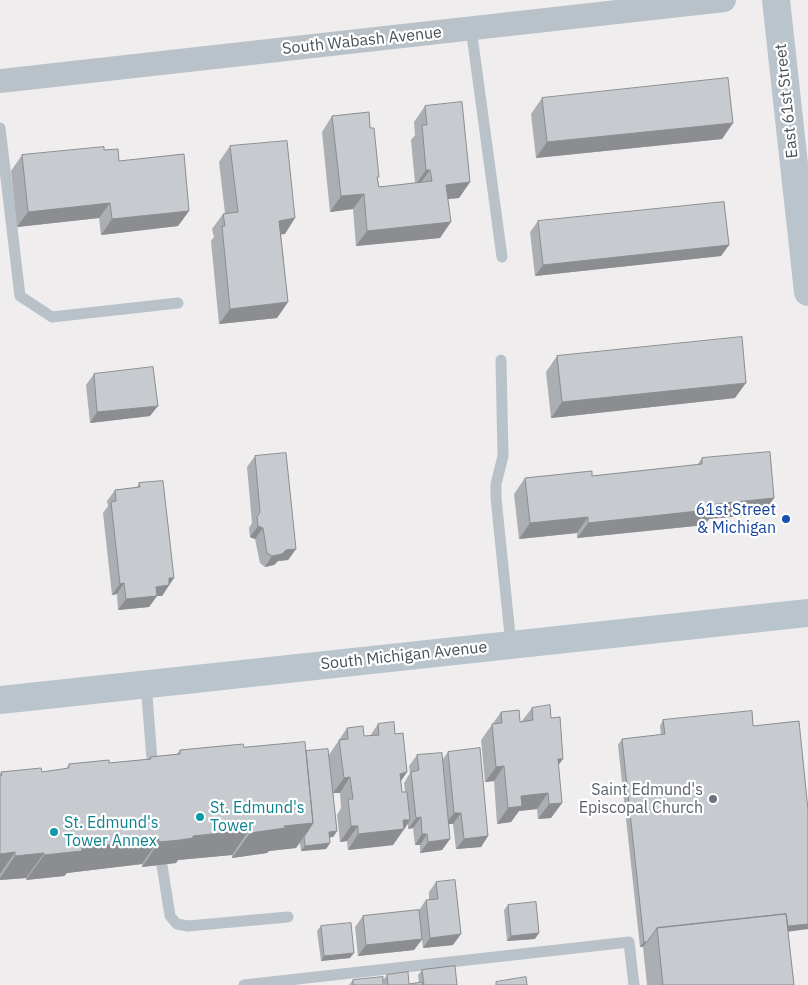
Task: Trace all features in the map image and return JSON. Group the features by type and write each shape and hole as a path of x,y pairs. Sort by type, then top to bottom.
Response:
{"street":[{"name":"South Wabash Avenue","path":"0,81 724,0"},
{"name":"East 61st Street","path":"776,0 808,292"},
{"name":"South Michigan Avenue","path":"0,700 808,613"}],"lane":[{"path":"471,28 502,257"},
{"path":"0,128 20,296 52,317 178,303"},
{"path":"501,360 503,456 496,484 496,498 511,645"},
{"path":"146,684 154,780"},
{"path":"162,865 170,916 177,924 188,926 288,917"},
{"path":"244,985 629,942 634,985"}],"building":[{"path":"728,78 733,123 547,142 542,98"},
{"path":"462,102 470,182 446,185 451,222 367,231 364,194 341,196 332,116 369,112 370,128 374,128 379,187 432,181 430,170 426,170 422,125 427,125 425,106"},
{"path":"287,141 295,218 279,221 288,302 230,309 222,226 225,226 223,214 238,212 230,146"},
{"path":"104,147 104,150 118,149 119,161 184,154 189,211 112,219 110,203 28,212 22,155"},
{"path":"724,202 729,245 543,265 538,221"},
{"path":"742,337 746,383 562,402 557,356"},
{"path":"153,367 158,406 97,412 94,374"},
{"path":"770,452 774,498 716,504 716,509 588,523 588,517 530,523 525,478 592,471 592,476 702,464 702,458"},
{"path":"286,453 296,549 286,550 282,554 272,556 267,553 263,528 258,526 257,517 260,512 255,456"},
{"path":"163,481 174,578 169,578 169,585 156,587 157,596 126,599 124,583 120,584 111,502 116,501 115,490 140,487 139,483"},
{"path":"550,705 551,718 560,717 563,759 558,759 562,803 549,804 548,793 521,796 522,806 508,808 504,766 496,767 492,724 502,723 501,712 519,710 520,722 533,720 532,708"},
{"name":"Saint Edmund's Episcopal Church","path":"752,711 753,726 799,721 808,810 808,924 788,926 786,914 657,928 647,942 644,942 622,739 665,734 663,720"},
{"path":"394,722 395,734 403,733 407,772 400,774 402,792 407,792 410,820 403,820 404,829 358,834 358,826 351,826 348,799 353,799 350,777 344,778 339,740 348,739 347,728 363,726 364,736 379,735 378,724"},
{"path":"305,742 313,823 284,826 285,828 250,833 249,830 193,836 193,838 180,840 159,842 159,839 82,848 82,851 44,855 44,853 15,856 15,852 0,854 1,772 41,768 42,772 69,768 69,764 109,760 109,763 151,759 150,757 180,754 180,750 243,744 244,747"},
{"path":"480,748 488,836 464,839 461,813 454,813 448,752"},
{"path":"328,749 337,831 329,832 330,843 305,846 304,837 313,823 306,751"},
{"path":"442,753 450,839 428,842 427,834 422,834 421,817 416,818 411,772 419,770 417,755"},
{"path":"455,880 461,934 430,938 426,900 438,899 436,882"},
{"path":"536,902 539,933 511,936 508,905"},
{"path":"419,910 422,939 366,945 363,916"},
{"path":"786,914 794,985 663,985 657,928"},
{"path":"351,923 354,953 324,956 321,926"},
{"path":"455,966 457,985 424,985 422,970"},
{"path":"408,972 409,984 422,982 423,985 388,985 387,975"},
{"path":"383,977 383,985 353,985 353,980"},
{"path":"526,977 527,985 496,985 496,982"}],"place":[{"name":"61st Street & Michigan","path":"786,519"},
{"name":"Saint Edmund's Episcopal Church","path":"713,799"},
{"name":"St. Edmund's Tower","path":"200,817"},
{"name":"St. Edmund's Tower Annex","path":"54,832"}]}
